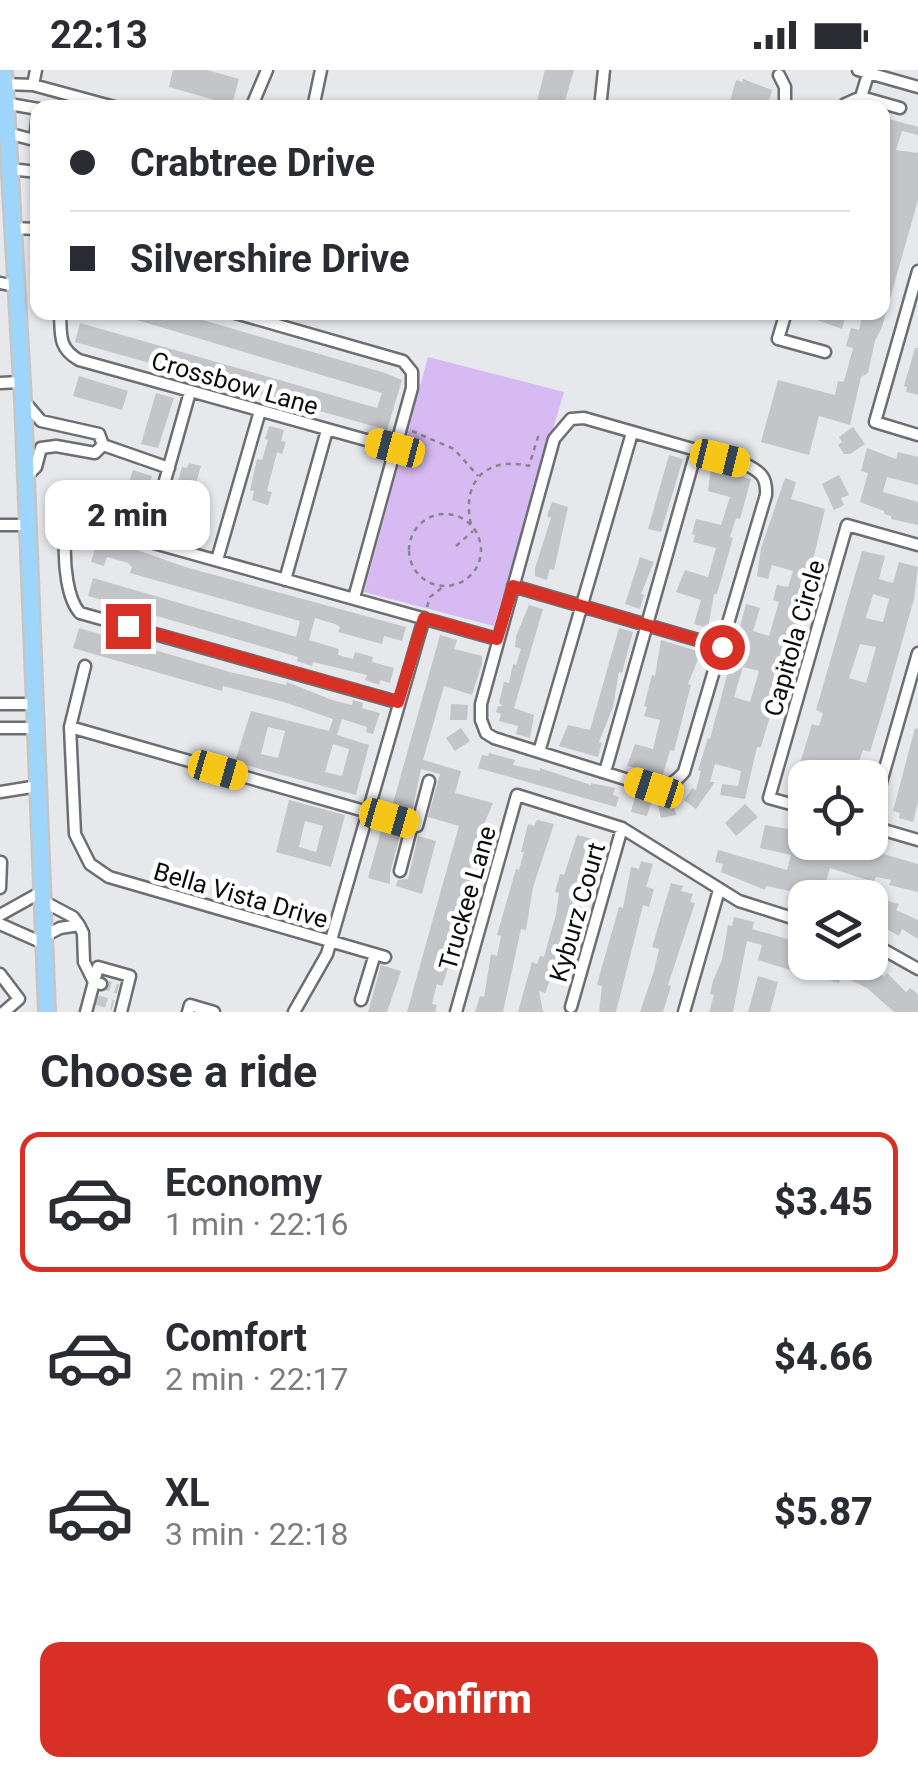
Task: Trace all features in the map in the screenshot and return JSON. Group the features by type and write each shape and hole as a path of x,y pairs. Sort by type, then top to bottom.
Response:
{"highway":[{"path":"4,77 9,169 5,286 22,382 47,1012"}],"street":[{"path":"34,86 36,70"},
{"path":"254,100 267,70"},
{"path":"315,100 321,70"},
{"path":"601,100 604,70"},
{"path":"762,70 779,72 785,100"},
{"path":"862,97 865,71 918,87"},
{"path":"4,77 87,100"},
{"path":"857,100 872,100"},
{"path":"3,102 30,108"},
{"path":"890,105 900,108"},
{"path":"7,133 30,139"},
{"path":"9,169 30,171"},
{"path":"918,271 875,422 918,435"},
{"name":"Crossbow Lane","path":"60,320 61,344 66,353 79,360 395,448"},
{"path":"260,320 403,361 412,372 412,388 354,598"},
{"path":"784,320 778,339 825,352"},
{"path":"0,382 22,382"},
{"path":"148,541 190,392"},
{"path":"22,400 41,421 99,434 103,445"},
{"path":"218,560 260,411"},
{"path":"584,418 632,433 745,464 759,471 766,481 766,495 684,772 676,782 654,788 494,738 486,734 480,704 553,441 571,419 584,418"},
{"path":"285,580 327,430"},
{"path":"540,752 632,433"},
{"path":"103,445 169,468"},
{"path":"26,478 36,466 41,448 56,446 94,453 103,445"},
{"path":"605,772 696,452"},
{"path":"0,526 28,525"},
{"name":"Capitola Circle","path":"788,803 769,798 847,525 918,546"},
{"path":"398,702 80,612 72,598 65,544 82,529 94,528 497,639"},
{"path":"513,586 722,647"},
{"path":"294,1012 331,942 424,618"},
{"path":"888,760 918,652"},
{"path":"85,666 70,728 414,826"},
{"path":"0,704 34,704"},
{"path":"0,728 36,728"},
{"name":"Bella Vista Drive","path":"70,728 75,834 90,864 108,877 380,956 362,1000"},
{"path":"400,871 429,780"},
{"path":"0,792 38,786"},
{"name":"Truckee Lane","path":"456,1012 517,795 622,828"},
{"path":"622,828 718,890 788,917"},
{"name":"Kyburz Court","path":"571,1007 622,828"},
{"path":"888,830 918,840"},
{"path":"0,888 2,862"},
{"path":"684,1012 718,890"},
{"path":"0,915 43,896 73,916 83,933 84,962 98,983"},
{"path":"0,924 45,940 60,928 79,925"},
{"path":"888,952 918,970"},
{"path":"86,1012 98,983 98,967 130,976 122,990 119,1008"},
{"path":"0,974 18,999 4,1012"},
{"path":"188,1012 190,1005 214,1012"}],"path":[{"path":"401,428 454,449 479,477"},
{"path":"472,527 458,516 447,514 436,515 418,526 412,535 410,556 419,576 443,586 454,585 474,572 481,551 468,500 479,477 504,463 529,466 538,437 553,441"},
{"path":"456,546 468,539 472,527"},
{"path":"424,618 430,597 428,582"},
{"path":"430,597 443,586"}],"shaded area":[{"path":"428,357 564,392 494,626 364,592"}],"building":[{"path":"173,70 207,70 239,79 233,100 214,100 169,87"},
{"path":"545,70 574,70 565,100 537,100"},
{"path":"743,79 772,90 769,100 730,100 736,80"},
{"path":"890,119 918,127 918,135 902,131 896,150 918,153 918,200 890,299"},
{"path":"137,320 203,320 402,380 387,430 75,342 80,323 377,408 382,393"},
{"path":"817,320 845,320 842,329"},
{"path":"861,320 884,320 868,373 861,377 850,425 819,416 809,455 761,442 778,380 835,395 838,381 845,378 853,348 846,346 851,328 859,330"},
{"path":"915,348 918,395 906,392 904,386"},
{"path":"79,376 128,391 122,410 73,396"},
{"path":"156,393 174,398 158,448 141,444"},
{"path":"269,426 284,430 281,441 286,442 282,454 277,452 267,491 272,492 268,505 252,500 254,491 250,490 257,459 262,460 268,440 265,439"},
{"path":"853,427 865,444 844,454 838,445 842,442 839,437"},
{"path":"413,442 426,445 421,468 409,465"},
{"path":"867,448 896,459 898,452 918,457 918,485 887,477 883,492 918,502 918,525 891,519 884,511 860,502 868,473 861,471"},
{"path":"669,455 683,459 661,532 648,529"},
{"path":"189,463 201,466 187,513 192,514 187,530 172,526 179,500 175,493 179,478 182,467 187,468"},
{"path":"711,468 751,479 740,519 736,518 730,537 733,538 714,594 708,628 694,624 701,600 676,592 685,570 708,577 716,548 693,542 696,519 721,525 730,497 708,491"},
{"path":"133,470 152,476 137,525 119,519 120,514 77,505 82,487 124,496"},
{"path":"839,475 849,495 841,498 844,505 834,510 822,484"},
{"path":"785,478 796,482 791,499 825,509 804,599 799,598 794,617 800,619 790,648 782,647 778,662 785,664 761,747 757,747 745,799 720,795 722,784 738,786 741,771 715,764 710,782 715,782 696,809 684,800 692,788 696,790 701,771 698,770 746,604 760,608 753,631 769,636 779,602 773,600 777,585 788,587 793,571 772,565 768,579 757,576 761,548","holes":["743,667 759,671 750,702 734,697"]},
{"path":"552,502 568,507 554,570 550,569 547,580 535,576 535,568 551,518 547,516"},
{"path":"97,542 112,547 118,543 185,567 406,627 402,641 384,636 382,644 338,632 340,627 315,618 309,640 339,649 338,655 353,659 355,652 394,668 390,683 380,680 379,685 365,680 367,675 313,662 312,666 297,661 298,657 88,596 93,578 296,637 300,621 130,573 132,567 128,563 107,557 104,566 91,562"},
{"path":"862,551 885,556 879,579 893,583 899,562 918,567 914,599 870,752 863,750 859,760 801,760 812,724 819,726 823,713 816,710","holes":["873,594 889,599 883,622 866,618","860,644 876,647 866,683 849,678"]},
{"path":"640,557 654,562 641,594 644,595 640,609 625,604"},
{"path":"529,605 543,609 514,708 534,715 530,738 516,734 518,726 499,721 501,714 496,712 498,706 503,706 499,703 504,682 509,683 521,649 515,647 516,636"},
{"path":"79,628 230,672 286,685 287,682 332,700 352,705 353,700 363,703 362,708 380,713 373,734 366,732 367,727 342,719 337,735 369,745 356,795 235,762 251,711 329,731 333,719 284,702 223,686 222,691 73,648","holes":["268,727 285,731 278,758 261,754","333,744 349,749 342,776 325,772"]},
{"path":"619,628 633,632 622,673 619,672 613,707 599,742 602,743 598,757 559,746 568,725 590,730"},
{"path":"440,635 457,640 454,649 482,656 482,664 472,695 444,686 423,760 461,771 455,793 493,803 481,831 486,833 481,850 468,875 473,877 470,891 455,918 461,919 457,933 460,934 457,944 451,943 442,986 437,984 432,1004 437,1005 435,1012 407,1012 459,826 428,817 440,774 421,769 412,813 392,807"},
{"path":"661,640 701,652 688,684 691,685 674,751 670,750 663,775 627,766 635,744 653,749 660,720 644,716 644,706 652,675 655,676"},
{"path":"451,704 468,705 467,720 450,720"},
{"path":"461,728 470,741 455,751 446,738"},
{"path":"915,728 918,803 913,822 899,818 900,813 893,811"},
{"path":"489,753 515,760 513,765 540,768 591,785 615,788 613,795 619,797 616,807 478,768 482,755"},
{"path":"635,797 652,800 647,816 631,812"},
{"path":"289,800 345,815 331,867 276,852","holes":["305,821 323,826 316,852 299,847"]},
{"path":"657,801 674,806 676,815 661,818"},
{"path":"745,804 758,817 736,836 725,823"},
{"path":"537,820 554,824 533,887 526,930 521,929 503,1012 475,1012 480,996 484,997 491,954 497,956 501,936 497,935 516,869 519,870 528,824 534,826"},
{"path":"765,825 788,829 788,854 760,848"},
{"path":"382,827 401,832 390,884 368,878"},
{"path":"577,835 593,839 591,847 596,848 580,888 584,889 557,983 550,980 545,993 539,991 543,1012 518,1012 532,962 537,964 540,956 544,957 556,914 559,893 555,892"},
{"path":"418,836 436,841 422,894 396,886 398,880 408,879"},
{"path":"718,850 787,870 790,860 888,860 888,855 918,864 918,892 889,885 891,880 868,880 830,868 827,880 788,880 788,891 766,886 765,890 721,872 723,864 715,862"},
{"path":"641,861 653,864 646,887 654,889 649,907 643,905 616,1012 599,1012 602,986 597,985 601,970 619,907 623,908 631,867 639,869"},
{"path":"671,883 693,894 690,902 695,903 663,1012 640,1012 654,971 659,949 652,947"},
{"path":"888,901 899,904 896,910 918,920 918,939 902,929 899,936 888,930"},
{"path":"734,917 754,922 752,929 788,939 788,969 758,960 762,945 747,941 733,1012 709,1012 713,981 722,960 728,925 732,926"},
{"path":"381,965 401,971 387,1012 368,1012"},
{"path":"888,974 906,992 910,988 918,994 918,1012 894,1012 867,988 850,980 888,980"},
{"path":"758,976 778,982 770,1012 748,1012"}],"tunnel":[{"path":"101,984 118,989"},
{"path":"97,1000 113,1005"}],"route":[{"path":"128,626 398,702 424,618 497,639 513,586 722,647"}]}
